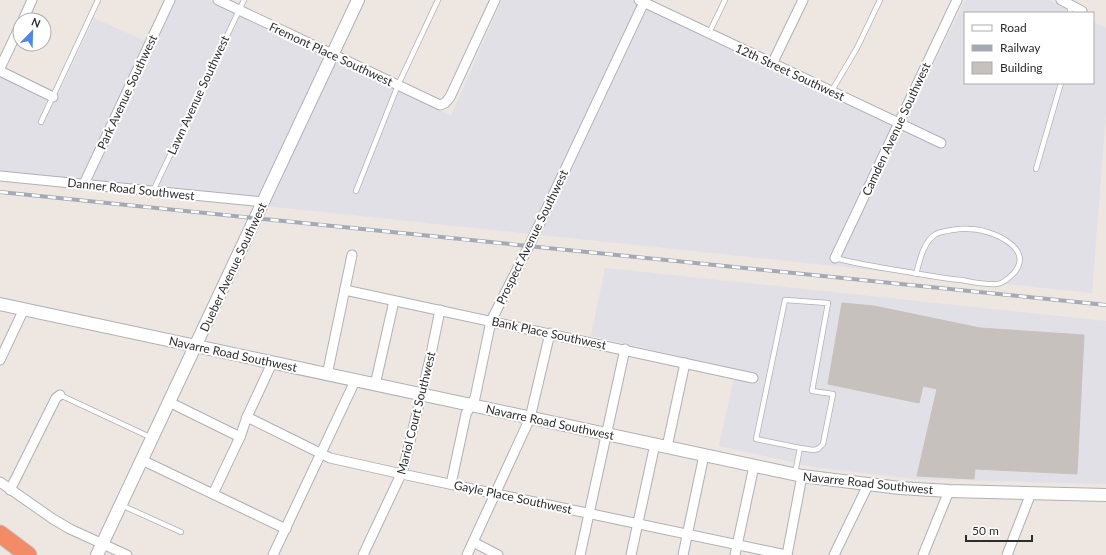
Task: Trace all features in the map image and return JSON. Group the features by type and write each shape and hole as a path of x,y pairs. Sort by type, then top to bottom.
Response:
{"highway":[{"path":"0,534 28,555"}],"street":[{"path":"27,12 32,0"},
{"name":"Park Avenue Southwest","path":"84,184 170,0"},
{"name":"Fremont Place Southwest","path":"218,0 437,104 445,103 450,97 495,0"},
{"name":"Dueber Avenue Southwest","path":"97,555 358,0"},
{"path":"772,64 803,0"},
{"name":"Camden Avenue Southwest","path":"835,258 957,0"},
{"path":"1061,0 1070,9 1082,11"},
{"name":"12th Street Southwest","path":"642,1 941,143"},
{"name":"Prospect Avenue Southwest","path":"451,484 466,414 475,398 491,321 531,242 642,1"},
{"path":"0,68 12,43"},
{"path":"0,71 53,97"},
{"name":"Danner Road Southwest","path":"0,176 263,202"},
{"path":"327,375 352,255"},
{"name":"Bank Place Southwest","path":"345,290 625,349 753,378"},
{"path":"375,385 394,301"},
{"name":"Navarre Road Southwest","path":"0,304 798,475 868,484 949,491 1106,495"},
{"path":"0,360 24,309"},
{"name":"Mariol Court Southwest","path":"363,555 402,474 422,395 440,310"},
{"path":"467,555 530,418 550,333"},
{"path":"580,555 625,349"},
{"path":"213,494 240,437 247,417 272,363"},
{"path":"631,555 685,363"},
{"path":"273,555 322,454 355,381"},
{"path":"10,490 56,398 60,395"},
{"path":"169,402 240,437"},
{"name":"Gayle Place Southwest","path":"247,417 330,458 786,555"},
{"path":"684,555 704,455"},
{"path":"142,460 286,529"},
{"path":"735,555 754,466"},
{"path":"786,555 798,475"},
{"path":"0,482 70,529 127,555"},
{"path":"834,555 868,484"},
{"path":"923,555 949,491"},
{"path":"1007,555 1031,493"},
{"path":"473,542 498,555"}],"lane":[{"path":"41,122 98,0"},
{"name":"Lawn Avenue Southwest","path":"153,191 244,0"},
{"path":"356,191 398,85 438,0"},
{"path":"709,33 725,0"},
{"path":"831,92 857,48 880,0"},
{"path":"1036,169 1061,84"},
{"path":"835,258 861,265 933,277 997,284 1010,277 1016,270 1020,260 1019,254 1010,242 969,228 937,233 930,239 924,248 916,274"},
{"path":"785,300 828,303 812,391 833,394 823,444 818,449 813,450 800,448 756,439 785,300"},
{"path":"60,395 152,438"},
{"path":"798,475 800,448"},
{"path":"121,505 181,532"}],"shaded area":[{"path":"175,0 209,0 451,116 502,0 630,0 902,129 965,0 1049,0 1073,12 964,12 964,84 1094,84 1094,22 1106,28 1106,113 1092,293 0,178 0,77 5,67 59,93 94,18 154,45"},
{"path":"605,268 1106,321 1106,484 914,479 814,467 719,446 736,369 591,336"}],"building":[{"path":"842,303 874,306 980,328 1084,335 1077,474 975,469 974,479 917,476 937,389 923,386 919,403 828,384"}],"railway":[{"path":"0,192 1106,305"}]}
